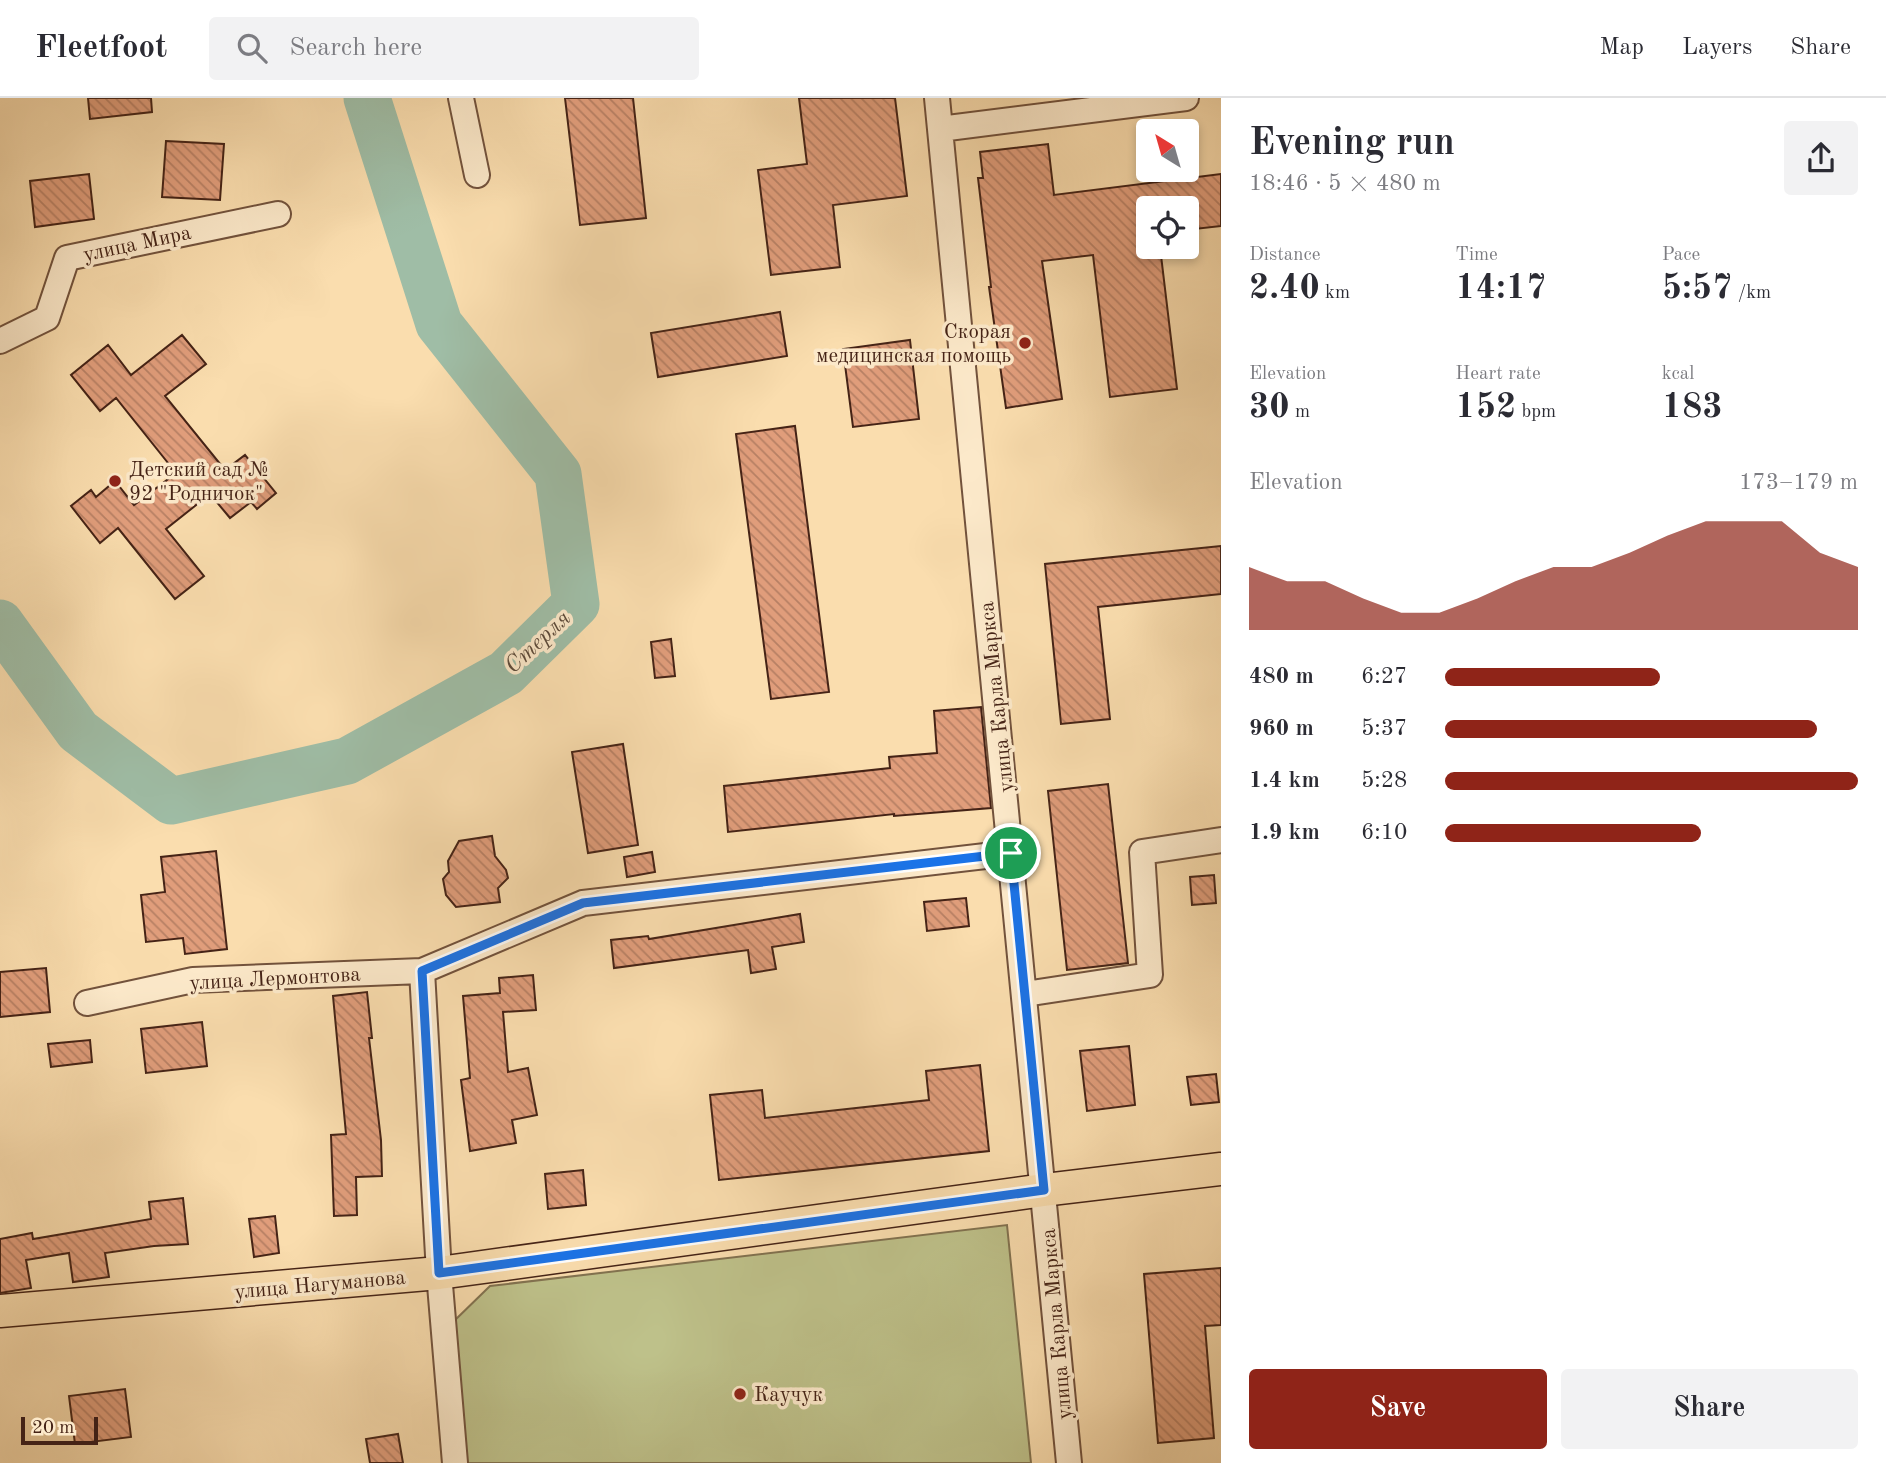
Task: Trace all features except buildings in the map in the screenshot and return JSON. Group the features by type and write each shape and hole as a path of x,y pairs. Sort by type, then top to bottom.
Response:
{"main road":[{"name":"улица Нагуманова","path":"0,1311 439,1273 1044,1190 1221,1169"}],"street":[{"path":"461,98 478,175"},
{"name":"улица Карла Маркса","path":"937,98 1069,1463"},
{"path":"940,129 1186,98"},
{"name":"улица Мира","path":"0,341 47,318 67,258 278,214"},
{"path":"1025,994 1150,975 1142,852 1221,840"},
{"name":"улица Лермонтова","path":"87,1003 193,981 422,971 583,903 1011,853"},
{"path":"422,971 439,1273 454,1463"}],"green space":[{"name":"Каучук","path":"1007,1225 1031,1463 463,1463 450,1325 490,1286"}],"waterway":[{"name":"Стерля","path":"0,623 78,731 171,801 347,761 506,673 576,604 558,474 439,324 367,98"}],"place":[{"name":"Скорая медицинская помощь","path":"1025,343"},
{"name":"Детский сад № 92 \"Родничок\"","path":"115,481"},
{"name":"Каучук","path":"740,1394"}],"route":[{"path":"1011,853 1044,1190 439,1273 422,971 583,903 1011,853"}]}
